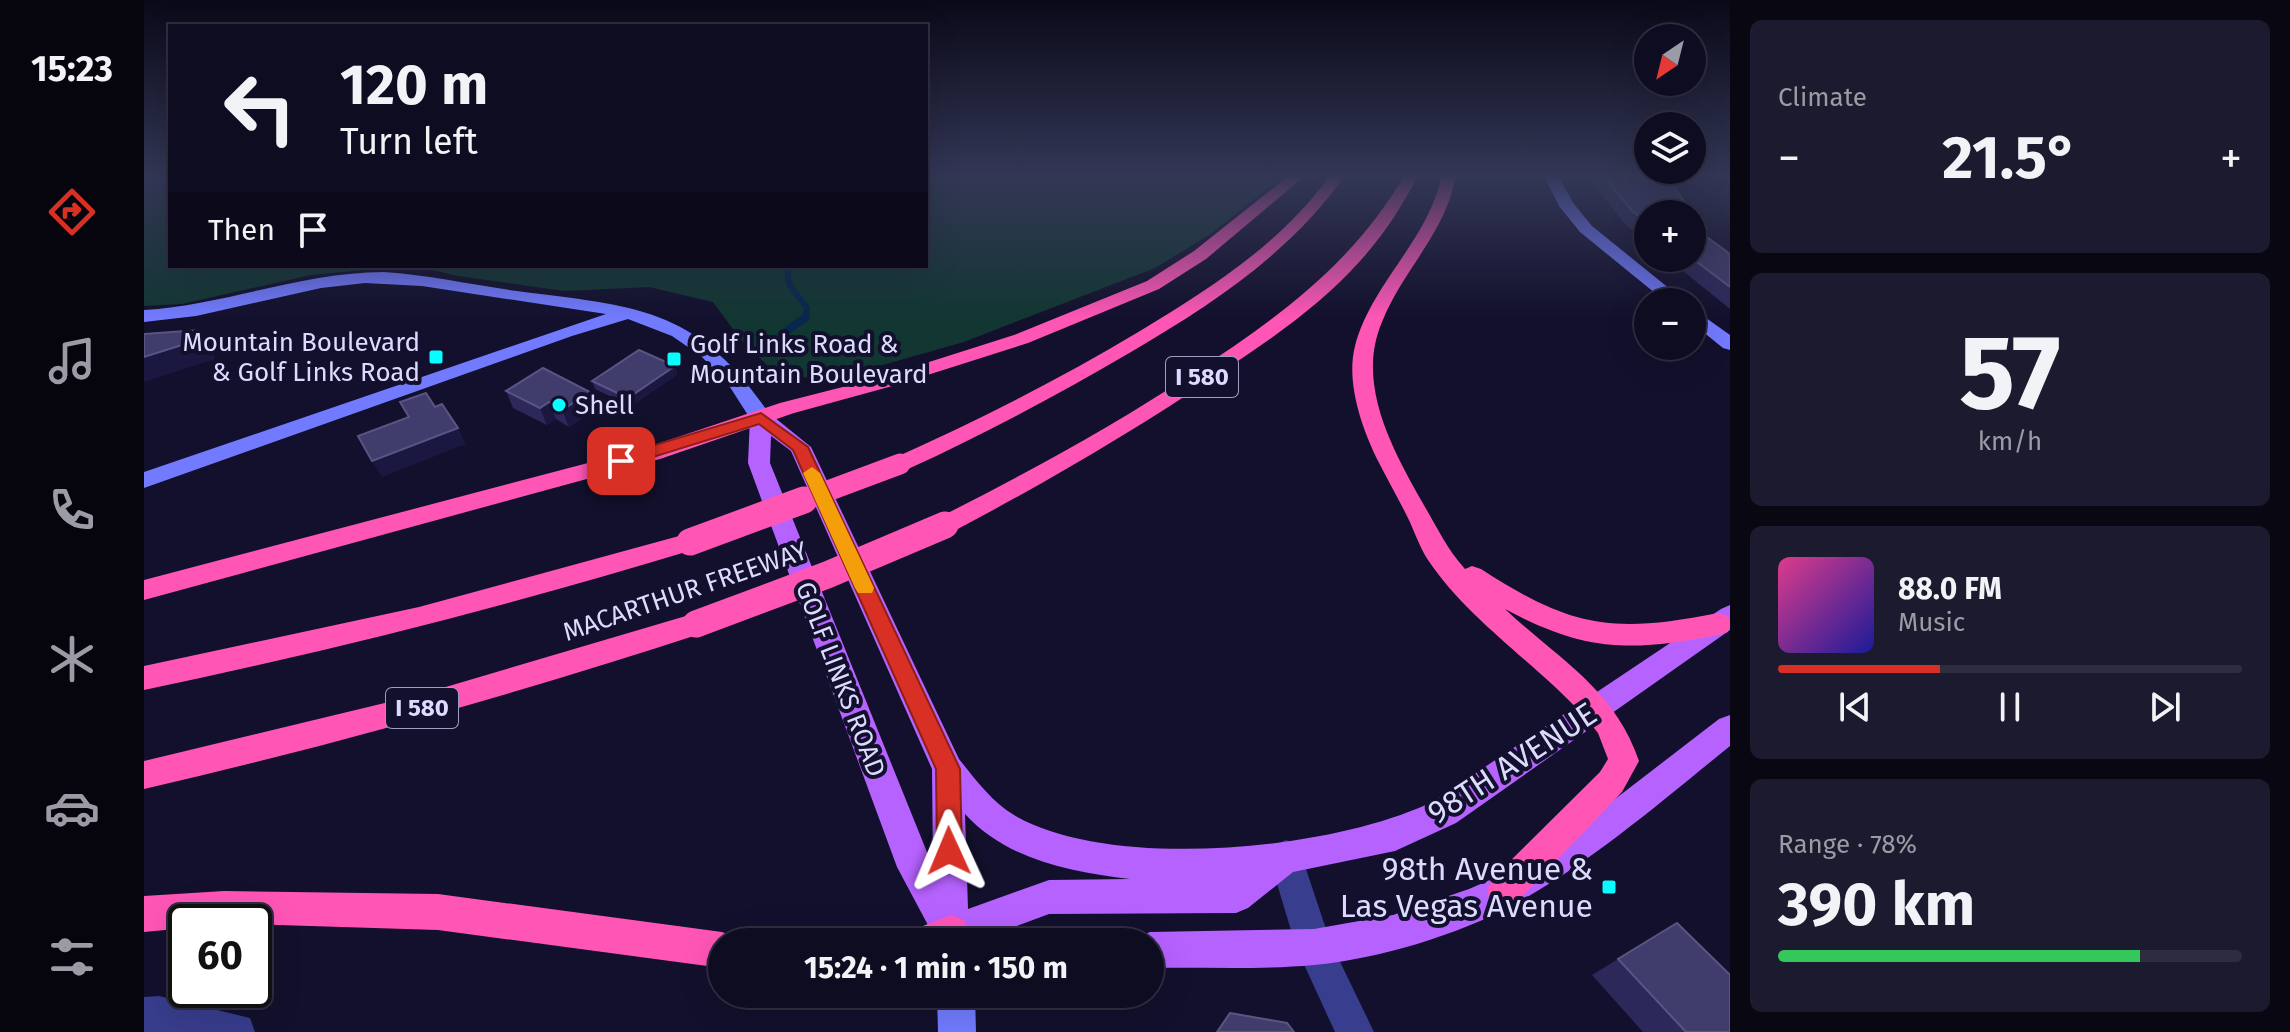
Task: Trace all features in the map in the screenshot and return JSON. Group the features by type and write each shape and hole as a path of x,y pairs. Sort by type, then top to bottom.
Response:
{"highway":[{"path":"144,590 652,454 1021,339 1153,285 1200,255 1241,222"},
{"name":"MACARTHUR FREEWAY","path":"144,678 416,619 547,585 690,542 900,464 994,422 1067,383 1246,270 1300,222"},
{"name":"MACARTHUR FREEWAY","path":"144,775 384,718 549,672 696,624 827,575 945,525 1056,468 1135,421 1259,338 1313,297 1351,262 1384,222"},
{"path":"1432,222 1369,323 1362,375 1383,454 1436,553 1484,604 1598,708 1618,737 1624,761 1611,782 1504,891"},
{"path":"1422,522 1470,575 1531,612 1566,625 1613,637 1641,637 1724,620"},
{"path":"144,914 224,908 438,912 708,948"}],"main road":[{"name":"GOLF LINKS ROAD","path":"761,418 800,447 948,769 943,928"},
{"name":"GOLF LINKS ROAD","path":"761,418 759,463 939,928"},
{"name":"98TH AVENUE","path":"971,928 1049,897 1236,896 1286,857 1399,834 1445,812 1724,620"},
{"path":"1164,950 1314,947 1393,933 1504,891 1617,817 1730,728"},
{"path":"948,769 971,800 1002,826 1060,851 1123,863 1225,863 1286,857"}],"street":[{"path":"1580,222 1660,288"},
{"name":"GOLF LINKS ROAD","path":"144,316 202,311 318,284 374,277 423,280 497,293 600,305 658,323 708,350 730,370 761,418"},
{"path":"144,480 629,313"},
{"path":"1706,325 1730,344"},
{"path":"1286,857 1314,947 1355,1032"},
{"path":"956,1008 957,1032"},
{"path":"144,1016 159,1015 236,1032"}],"green space":[{"path":"144,222 168,222 168,268 384,268 311,275 182,304 144,306"},
{"path":"928,222 1225,222 1155,268 964,342 865,370 813,379 772,370 741,340 713,302 649,287 564,291 458,276 424,268 928,268"}],"building":[{"path":"1706,236 1730,254 1730,287 1706,269"},
{"path":"199,330 201,339 144,357 144,334"},
{"path":"639,350 675,366 628,398 592,381"},
{"path":"543,368 590,392 562,410 549,402 540,408 506,391"},
{"path":"426,393 435,407 442,404 458,428 372,461 358,436 409,417 400,402"},
{"path":"1677,923 1730,975 1730,1032 1686,1032 1618,959"},
{"path":"1230,1013 1287,1023 1294,1032 1217,1032"}],"waterway":[{"path":"787,268 789,284 807,308 805,318"},
{"path":"781,335 805,318"}],"slow traffic":[{"path":"812,473 865,588"}],"place":[{"name":"Mountain Boulevard & Golf Links Road","path":"436,357"},
{"name":"Golf Links Road & Mountain Boulevard","path":"674,359"},
{"name":"Shell","path":"559,405"},
{"name":"98th Avenue & Las Vegas Avenue","path":"1609,887"}],"route":[{"path":"621,461 652,454 761,418 800,447 948,769 949,851"}]}
